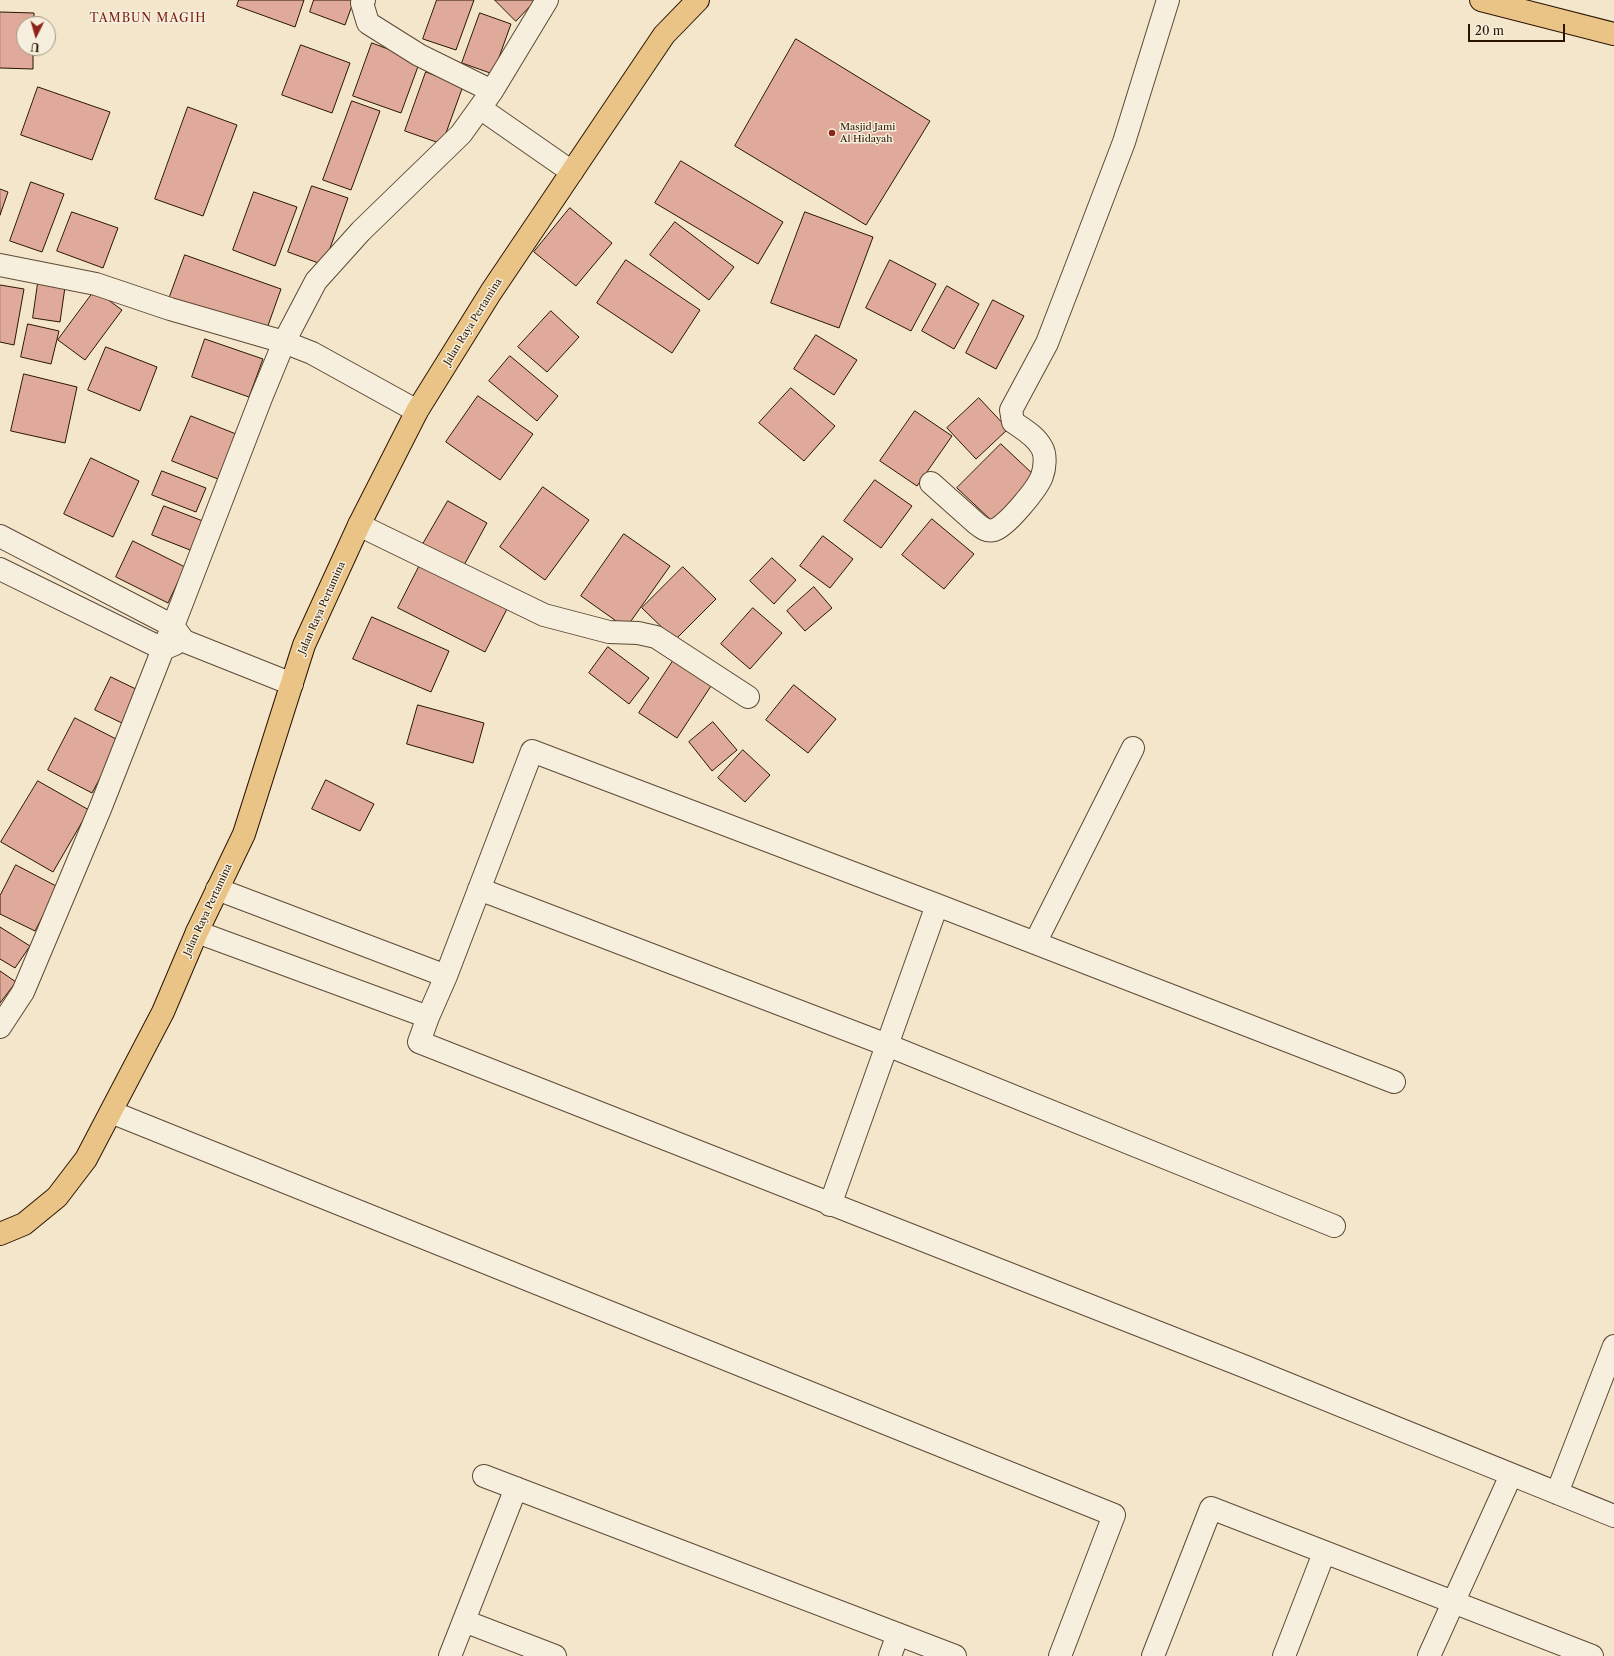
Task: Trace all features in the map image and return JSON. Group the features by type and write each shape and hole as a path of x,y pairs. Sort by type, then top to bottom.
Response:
{"main road":[{"name":"Jalan Raya Pertamina","path":"0,1234 24,1224 56,1197 86,1159 163,1012 197,932 244,834 304,645 359,525 417,412 491,292 664,35 698,0"},
{"path":"1482,0 1614,34"}],"street":[{"path":"364,0 362,3 368,23 419,54 490,106 572,172"},
{"path":"0,1026 23,992 100,809 163,649 183,637 258,405 284,342 316,281 361,231 490,106 547,0"},
{"path":"931,483 977,524 992,531 1001,527 1020,506 1042,476 1045,462 1042,449 1033,436 1013,422 1011,410 1048,343 1124,142 1168,0"},
{"path":"0,265 96,284 170,309 284,342 312,353 417,412"},
{"path":"359,525 544,614 609,632 638,633 656,637 748,697"},
{"path":"0,536 183,637 292,684"},
{"path":"0,569 163,649"},
{"path":"1035,943 1133,748"},
{"path":"1394,1082 937,905 532,751 446,976 419,1042 830,1205 1246,1367 1614,1516"},
{"path":"217,889 446,976"},
{"path":"479,889 887,1045 1334,1226"},
{"path":"830,1205 937,905"},
{"path":"197,932 428,1018"},
{"path":"111,1112 1114,1515 1060,1656"},
{"path":"1557,1493 1614,1346"},
{"path":"1429,1656 1511,1475"},
{"path":"484,1476 955,1656"},
{"path":"450,1656 516,1488"},
{"path":"1153,1656 1211,1508 1592,1656"},
{"path":"1284,1656 1324,1552"},
{"path":"464,1621 554,1656"},
{"path":"890,1656 898,1634"}],"building":[{"path":"239,0 304,0 295,27 237,6"},
{"path":"314,0 354,0 345,25 310,12"},
{"path":"437,0 474,0 456,50 423,39"},
{"path":"495,0 536,0 516,21"},
{"path":"0,12 34,13 34,16 16,16 16,56 33,56 33,69 0,68"},
{"path":"480,13 511,24 493,74 462,63"},
{"name":"Masjid Jami Al Hidayah","path":"796,39 930,121 866,225 735,146"},
{"path":"372,43 420,61 401,113 353,96"},
{"path":"301,45 350,63 332,113 282,95"},
{"path":"426,72 463,86 442,144 405,131"},
{"path":"38,87 110,112 92,160 21,135"},
{"path":"352,101 380,111 351,190 323,180"},
{"path":"188,107 237,125 203,216 155,199"},
{"path":"681,161 783,222 758,264 655,203"},
{"path":"31,182 64,194 42,252 10,241"},
{"path":"312,186 348,198 324,265 288,252"},
{"path":"0,189 8,192 0,215"},
{"path":"254,192 297,207 275,266 233,250"},
{"path":"570,208 612,243 576,286 534,252"},
{"path":"72,212 118,228 103,268 57,251"},
{"path":"805,212 873,237 839,328 771,303"},
{"path":"675,222 734,267 709,300 650,255"},
{"path":"185,255 281,289 265,334 169,299"},
{"path":"626,260 700,310 672,353 597,303"},
{"path":"890,260 936,284 911,331 866,308"},
{"path":"38,283 65,287 60,322 33,318"},
{"path":"0,285 24,289 14,345 0,342"},
{"path":"947,286 979,304 954,349 922,331"},
{"path":"95,290 122,310 85,360 58,340"},
{"path":"993,300 1024,316 996,369 966,353"},
{"path":"551,311 579,337 547,372 518,347"},
{"path":"28,324 59,331 51,364 21,357"},
{"path":"816,335 857,360 834,395 794,369"},
{"path":"205,339 263,359 249,397 192,377"},
{"path":"106,347 157,367 140,411 88,390"},
{"path":"510,356 558,396 537,421 489,381"},
{"path":"24,374 77,387 65,443 11,431"},
{"path":"791,388 835,426 804,461 759,423"},
{"path":"478,396 533,434 500,480 446,442"},
{"path":"979,398 1008,429 976,459 947,428"},
{"path":"915,411 952,436 917,486 880,461"},
{"path":"191,416 236,434 218,479 172,461"},
{"path":"1001,444 1035,476 992,521 957,488"},
{"path":"91,458 139,481 113,537 64,514"},
{"path":"162,471 206,488 196,512 152,495"},
{"path":"875,480 912,506 881,548 844,521"},
{"path":"543,487 589,520 545,580 500,547"},
{"path":"448,501 487,523 463,567 423,544"},
{"path":"164,506 208,523 195,552 152,535"},
{"path":"932,519 974,554 944,589 902,555"},
{"path":"624,534 670,566 626,628 581,596"},
{"path":"823,536 853,559 830,588 800,566"},
{"path":"133,541 185,567 168,603 116,577"},
{"path":"772,558 796,580 774,604 750,581"},
{"path":"422,561 509,605 485,652 398,608"},
{"path":"683,567 716,599 675,640 642,608"},
{"path":"814,587 832,608 805,631 787,611"},
{"path":"753,608 782,633 750,669 721,644"},
{"path":"372,617 449,651 431,692 353,659"},
{"path":"608,647 649,678 629,704 589,673"},
{"path":"673,661 711,686 677,738 639,713"},
{"path":"111,677 144,693 128,726 95,710"},
{"path":"794,685 836,719 808,753 766,720"},
{"path":"418,705 484,723 473,763 407,744"},
{"path":"75,718 120,741 92,793 48,770"},
{"path":"713,722 737,750 712,771 689,742"},
{"path":"743,750 770,775 745,802 718,778"},
{"path":"326,780 374,804 360,831 312,809"},
{"path":"38,781 89,810 53,872 1,842"},
{"path":"16,865 58,887 35,931 0,914 0,896"},
{"path":"0,927 30,946 15,968 0,959"},
{"path":"0,971 16,982 0,1003"}],"place":[{"name":"Masjid Jami Al Hidayah","path":"832,133"}],"district":[{"name":"TAMBUN MAGIH","path":"148,19"}]}
